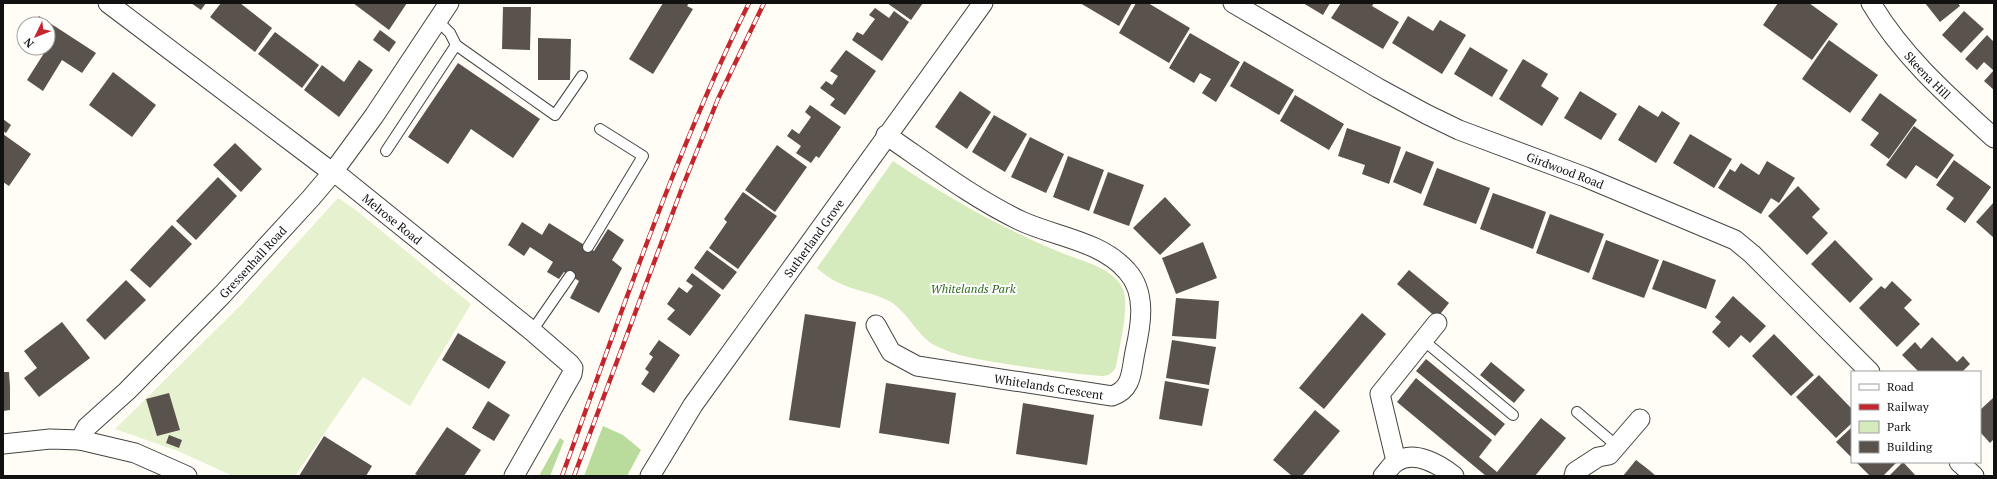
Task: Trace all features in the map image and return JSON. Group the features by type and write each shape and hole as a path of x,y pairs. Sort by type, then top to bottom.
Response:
{"street":[{"name":"Melrose Road","path":"108,3 333,172 532,331 570,364 572,374 514,476"},
{"name":"Gressenhall Road","path":"80,440 87,427 127,391 222,295 333,172 374,116 449,3"},
{"name":"Sutherland Grove","path":"650,476 693,405 886,135 983,3"},
{"name":"Girdwood Road","path":"1233,3 1378,88 1459,130 1585,177 1735,240 1752,254 1869,371"},
{"name":"Skeena Hill","path":"1871,3 1890,33 1911,58 1957,105 1994,138"},
{"name":"Whitelands Crescent","path":"876,325 891,352 917,366 1112,396 1122,393 1129,383 1137,341 1141,305 1139,288 1127,271 1113,259 1096,249 1022,221 965,189 886,135"},
{"path":"1396,461 1380,394 1438,323"},
{"path":"1574,476 1575,472 1598,457 1610,455 1640,419"},
{"path":"3,444 50,438 80,440 135,453 187,476"},
{"path":"1383,476 1396,461 1407,458 1428,459 1454,476"},
{"path":"1960,463 1974,476"}],"lane":[{"path":"438,21 450,33 456,45 555,115 582,76"},
{"path":"386,151 456,45"},
{"path":"588,247 643,156 600,129"},
{"path":"532,331 570,276"},
{"path":"1423,340 1513,415"},
{"path":"1577,412 1618,446"}],"green space":[{"name":"Whitelands Park","path":"893,161 956,201 978,213 1044,246 1099,267 1113,276 1123,289 1125,296 1125,316 1116,367 1113,371 1108,375 1101,376 1030,368 970,358 943,349 934,345 922,336 902,312 891,302 878,296 850,288 827,276 817,268"},
{"path":"337,199 340,199 357,211 471,304 410,406 363,377 295,476 233,476 178,451 115,429 241,305"},
{"path":"603,426 623,435 641,450 627,476 584,476"},
{"path":"560,438 564,441 550,476 539,476"}],"building":[{"path":"191,3 206,3 201,10"},
{"path":"221,3 240,3 272,28 255,52 210,17"},
{"path":"353,3 407,3 389,30"},
{"path":"663,3 689,3 687,6 693,9 653,74 629,59"},
{"path":"887,3 923,3 911,20"},
{"path":"1080,3 1132,3 1119,26"},
{"path":"1136,3 1148,3 1190,28 1169,63 1119,33"},
{"path":"1303,3 1330,3 1323,15"},
{"path":"1341,3 1374,3 1372,6 1399,22 1383,49 1331,18"},
{"path":"1778,3 1809,3 1838,24 1812,60 1763,25"},
{"path":"1925,3 1958,3 1960,6 1940,22"},
{"path":"503,7 531,7 530,50 502,49"},
{"path":"875,8 889,18 894,11 909,22 882,61 852,40 857,32 863,35 875,19 869,15"},
{"path":"1964,11 1984,29 1961,53 1942,35"},
{"path":"1408,16 1433,31 1440,20 1466,35 1442,74 1392,43"},
{"path":"56,27 96,53 82,73 62,60 43,91 27,80 42,56 56,56"},
{"path":"380,30 396,42 389,52 373,40"},
{"path":"275,32 319,65 302,88 258,54"},
{"path":"1190,33 1240,62 1216,102 1202,93 1211,79 1200,73 1194,83 1169,68"},
{"path":"1987,35 1994,42 1994,68 1993,70 1984,62 1977,70 1965,59"},
{"path":"538,38 571,39 570,80 538,80"},
{"path":"1829,40 1878,75 1850,113 1802,79"},
{"path":"1470,47 1508,70 1492,97 1454,74"},
{"path":"846,50 876,71 845,115 830,105 835,99 820,88 826,81 832,85 838,76 830,71"},
{"path":"1523,59 1548,74 1541,86 1559,98 1542,126 1499,99"},
{"path":"359,60 373,70 339,117 304,90 322,65 344,82"},
{"path":"1244,61 1294,90 1279,115 1230,86"},
{"path":"458,63 540,119 513,158 471,129 448,164 408,137"},
{"path":"1994,70 1994,90 1984,81"},
{"path":"113,72 156,105 132,137 89,105"},
{"path":"960,91 991,112 967,149 935,127"},
{"path":"1580,91 1617,114 1601,140 1564,118"},
{"path":"1880,93 1917,120 1889,159 1870,145 1879,133 1861,120"},
{"path":"1295,95 1344,124 1329,150 1280,121"},
{"path":"810,105 841,127 819,158 816,156 811,163 796,153 801,146 787,136 792,129 799,134 811,117 805,112"},
{"path":"1639,105 1658,117 1662,111 1680,123 1656,163 1618,140"},
{"path":"994,115 1027,134 1005,172 972,152"},
{"path":"3,119 11,125 6,133 3,131"},
{"path":"1914,126 1954,155 1937,179 1916,165 1906,179 1886,165"},
{"path":"1347,128 1401,147 1389,184 1362,174 1365,165 1338,156"},
{"path":"3,134 31,154 9,186 3,182"},
{"path":"1690,134 1732,159 1714,188 1673,163"},
{"path":"1030,137 1064,154 1046,193 1011,177"},
{"path":"235,143 262,169 241,192 213,165"},
{"path":"777,145 807,167 775,212 745,190"},
{"path":"1406,151 1434,162 1421,194 1393,182"},
{"path":"1068,156 1104,170 1089,211 1053,197"},
{"path":"1954,160 1991,187 1965,223 1946,209 1954,198 1936,185"},
{"path":"1767,161 1795,178 1779,203 1771,198 1761,214 1718,188 1730,169 1735,172 1741,163 1759,175"},
{"path":"1437,168 1490,188 1476,224 1423,205"},
{"path":"1108,172 1144,185 1129,226 1093,213"},
{"path":"218,177 237,196 196,240 176,221"},
{"path":"1798,186 1820,209 1812,217 1828,233 1807,255 1768,216"},
{"path":"743,192 777,216 738,269 709,248 727,222 724,219"},
{"path":"1493,193 1546,212 1533,249 1480,229"},
{"path":"1165,197 1191,225 1160,255 1133,228"},
{"path":"1994,202 1994,238 1976,222"},
{"path":"1550,214 1604,234 1589,273 1536,253"},
{"path":"522,222 542,235 549,223 594,251 608,229 624,240 612,260 622,268 599,313 570,298 579,281 564,272 559,279 547,272 553,262 530,247 524,256 508,245"},
{"path":"172,225 192,244 150,288 130,270"},
{"path":"1606,240 1659,260 1644,298 1592,279"},
{"path":"1835,240 1873,279 1850,303 1811,264"},
{"path":"1203,242 1217,278 1176,294 1162,258"},
{"path":"707,250 737,272 723,290 694,268"},
{"path":"1663,260 1716,280 1706,309 1652,289"},
{"path":"1409,270 1449,303 1437,318 1397,284"},
{"path":"692,273 721,295 690,336 667,319 675,310 667,304 679,287 687,293 693,286 686,281"},
{"path":"126,280 146,300 105,340 86,320"},
{"path":"1892,281 1912,300 1904,308 1920,324 1897,347 1859,308 1881,286 1885,289"},
{"path":"1733,296 1766,326 1750,343 1741,335 1729,348 1712,332 1721,322 1715,317"},
{"path":"1176,298 1219,301 1216,339 1172,336"},
{"path":"1362,313 1386,334 1324,409 1299,388"},
{"path":"805,314 856,322 840,428 789,420"},
{"path":"62,322 90,358 39,397 24,378 37,368 24,351"},
{"path":"458,333 506,362 489,389 442,360"},
{"path":"1774,334 1814,375 1791,396 1752,356"},
{"path":"1932,337 1957,362 1963,356 1970,364 1963,371 1918,371 1902,355 1915,342 1921,349"},
{"path":"659,340 680,355 654,393 641,384 649,372 645,369 653,357 649,354"},
{"path":"1172,340 1216,347 1209,385 1166,378"},
{"path":"1426,359 1505,424 1495,436 1416,371"},
{"path":"1491,362 1525,390 1514,403 1480,375"},
{"path":"3,372 9,372 10,410 3,411"},
{"path":"1819,375 1851,408 1851,424 1836,438 1796,397"},
{"path":"1416,378 1492,440 1479,457 1497,472 1541,418 1566,438 1535,476 1486,476 1397,402"},
{"path":"1165,381 1209,389 1202,426 1159,419"},
{"path":"886,383 956,393 949,444 879,433"},
{"path":"169,393 180,430 157,436 146,399"},
{"path":"1993,398 1994,439 1990,443 1981,433 1981,409"},
{"path":"488,401 510,415 494,441 472,428"},
{"path":"1023,403 1094,415 1087,465 1016,454"},
{"path":"1315,410 1340,431 1302,476 1292,476 1273,460"},
{"path":"447,427 481,450 464,476 419,476 415,474"},
{"path":"1851,428 1851,457 1836,442"},
{"path":"169,435 182,440 179,448 166,443"},
{"path":"324,436 372,466 366,476 299,476"},
{"path":"1636,460 1649,470 1656,476 1623,476"},
{"path":"1857,463 1896,463 1883,476 1870,476"},
{"path":"1902,463 1904,463 1916,476 1889,476"}],"railway":[{"path":"562,476 672,178 696,119 749,3"},
{"path":"574,476 682,188 718,99 764,3"}]}
